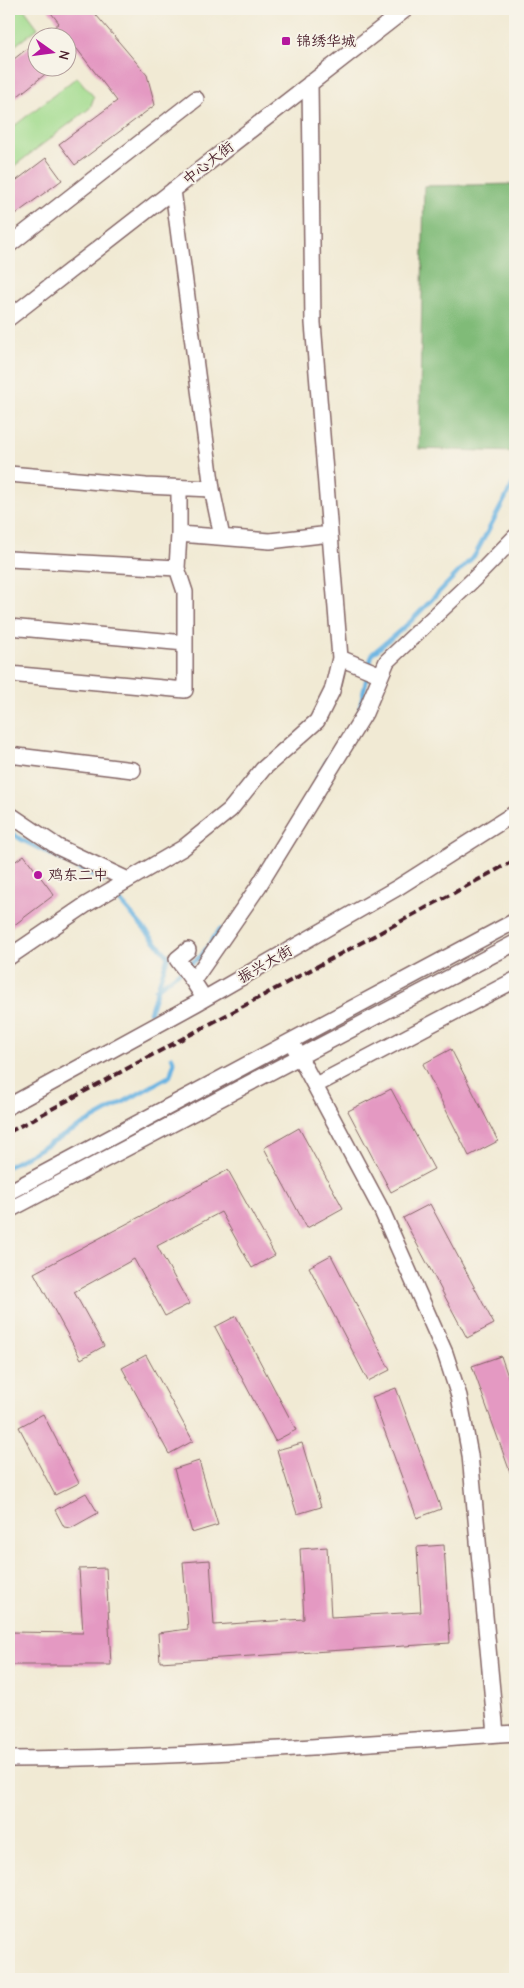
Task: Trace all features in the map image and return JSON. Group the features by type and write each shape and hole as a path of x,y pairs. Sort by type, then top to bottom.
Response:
{"street":[{"name":"中心大街","path":"9,318 406,9"},
{"path":"9,957 87,904 183,848 230,810 263,769 317,721 332,691 340,658 313,323 310,83"},
{"path":"9,245 196,99"},
{"path":"173,190 212,489 222,537"},
{"path":"9,474 212,489"},
{"path":"9,674 185,690 185,592 177,568 179,488"},
{"path":"179,534 270,541 330,534"},
{"path":"193,981 258,887 364,713 387,661 475,578 515,537"},
{"path":"9,559 177,568"},
{"path":"9,628 185,643"},
{"path":"340,658 381,675"},
{"path":"9,755 133,770"},
{"name":"振兴大街","path":"9,1106 204,998 396,888 515,813"},
{"path":"9,814 58,847 128,880"},
{"path":"9,1192 515,921"},
{"path":"9,1210 515,943"},
{"path":"188,950 177,959 204,998"},
{"path":"316,1085 515,980"},
{"path":"290,1041 316,1085 382,1211 445,1353 460,1396 470,1454 496,1734"},
{"path":"9,1759 79,1758 515,1733"}],"green space":[{"path":"9,9 24,9 38,28 28,28 28,36 9,50"},
{"path":"76,78 78,78 94,97 90,108 9,170 9,130"},
{"path":"515,184 515,452 419,449 424,186"}],"building":[{"path":"48,9 91,9 147,75 155,105 75,165 59,144 117,101 78,50 78,28 53,28 59,23"},
{"path":"28,48 28,78 40,78 9,103 9,63"},
{"path":"46,158 62,180 9,219 9,186"},
{"path":"24,855 54,895 9,929 9,866"},
{"path":"451,1049 498,1141 469,1156 423,1064"},
{"path":"391,1089 434,1169 391,1192 348,1111"},
{"path":"299,1128 343,1208 307,1228 264,1148"},
{"path":"228,1170 275,1255 252,1268 221,1212 157,1246 189,1304 165,1316 134,1259 74,1292 104,1346 81,1359 34,1273"},
{"path":"430,1204 494,1324 467,1338 403,1218"},
{"path":"331,1255 390,1370 368,1381 309,1267"},
{"path":"236,1316 296,1430 275,1441 215,1327"},
{"path":"146,1355 193,1441 169,1454 122,1368"},
{"path":"501,1356 515,1397 515,1486 472,1366"},
{"path":"396,1388 441,1509 417,1518 372,1397"},
{"path":"43,1414 79,1483 55,1495 19,1427"},
{"path":"302,1443 321,1507 297,1514 277,1450"},
{"path":"199,1461 218,1525 192,1533 174,1469"},
{"path":"86,1493 98,1513 71,1528 64,1527 55,1510"},
{"path":"444,1545 450,1643 160,1662 158,1633 188,1629 183,1562 210,1560 214,1625 304,1619 300,1549 327,1547 331,1617 421,1612 417,1547"},
{"path":"106,1568 111,1665 9,1665 9,1632 83,1633 79,1569"}],"waterway":[{"path":"360,708 372,654 409,623 475,555 515,480"},
{"path":"317,778 332,752"},
{"path":"9,831 22,840 103,881"},
{"path":"119,900 168,956 150,1012"},
{"path":"156,989 201,956 220,929"},
{"path":"9,1166 170,1076 174,1063 172,1057"}],"railway":[{"path":"9,1132 515,860"}],"place":[{"name":"锦绣华城","path":"286,41"},
{"name":"鸡东二中","path":"38,875"}]}
